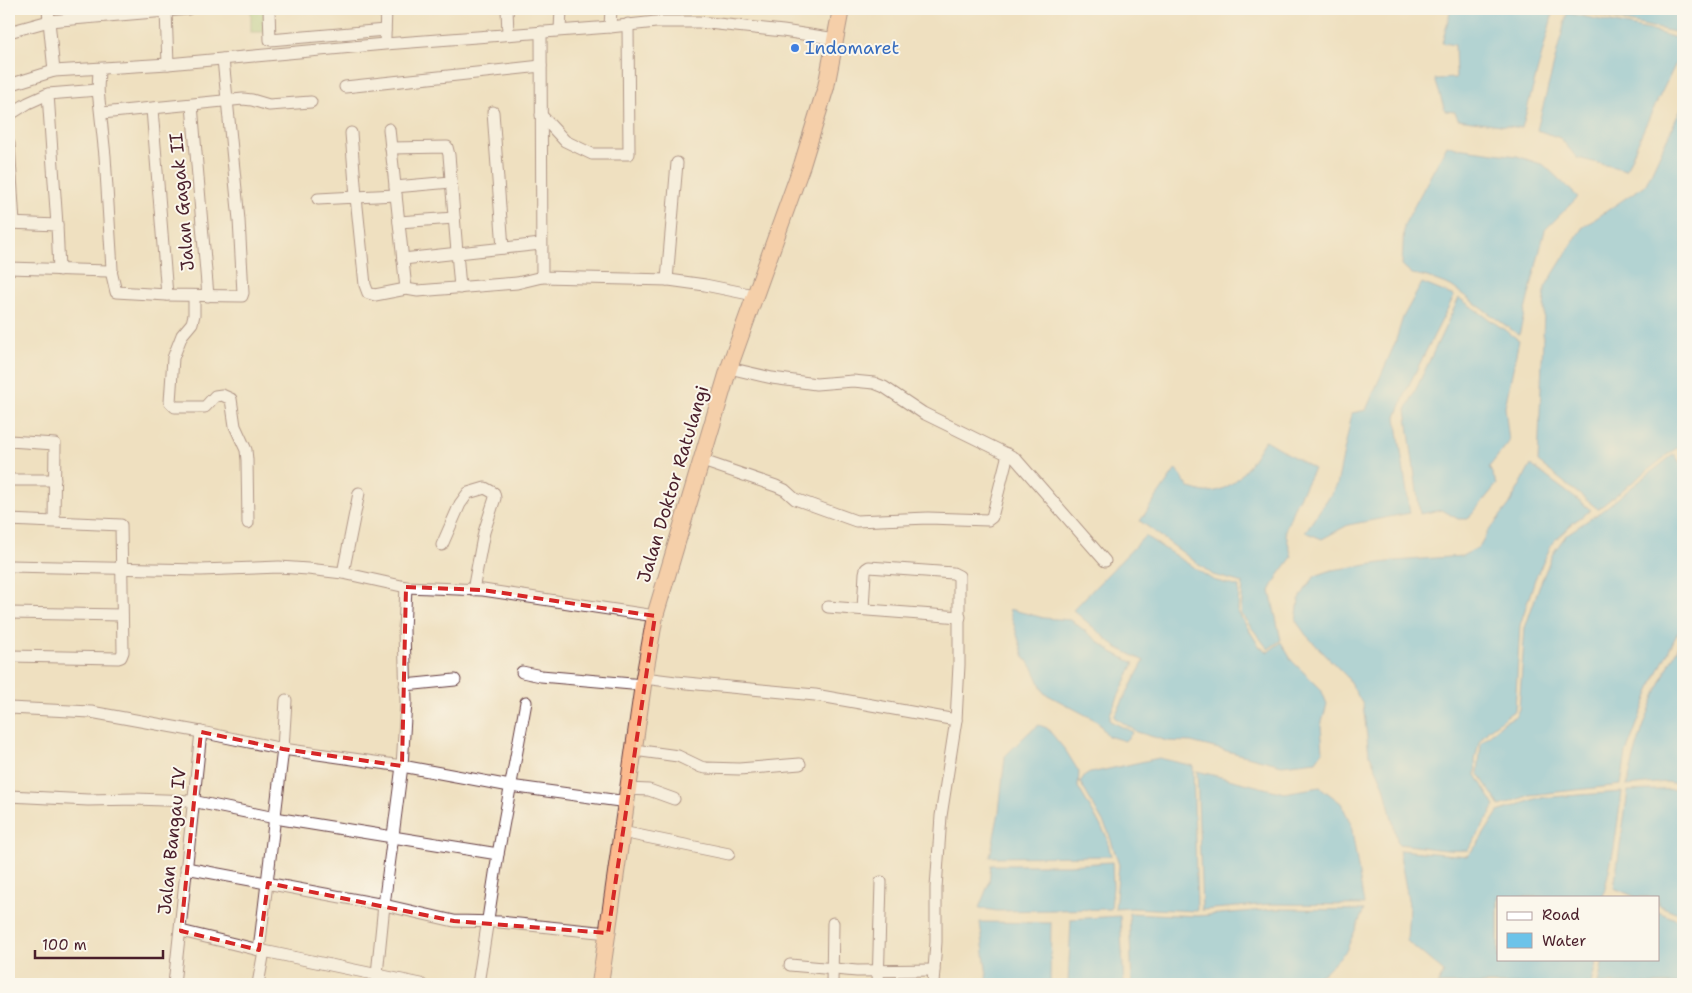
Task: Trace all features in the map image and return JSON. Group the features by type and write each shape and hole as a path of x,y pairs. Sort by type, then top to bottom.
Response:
{"highway":[{"name":"Jalan Doktor Ratulangi","path":"600,984 655,616 729,368 754,294 802,165 826,87 841,9"}],"street":[{"path":"48,9 54,71"},
{"path":"9,32 49,21 127,12 188,9"},
{"path":"269,9 270,54"},
{"path":"385,44 386,9"},
{"path":"507,9 508,33"},
{"path":"560,30 561,9"},
{"path":"610,27 611,9"},
{"path":"168,64 169,10"},
{"path":"9,85 54,71 99,70 223,60 270,54 508,33 610,27 656,22 699,22 783,30 836,38"},
{"path":"541,114 565,141 592,154 629,154 628,24"},
{"path":"270,40 385,30"},
{"path":"541,32 542,277"},
{"path":"99,70 98,90 102,113 113,266 111,271 116,292 239,297 243,293 239,220 223,60"},
{"path":"345,87 541,66"},
{"path":"9,116 28,103 48,94 98,90"},
{"path":"48,94 59,270"},
{"path":"102,113 227,101 252,100 269,105 311,102"},
{"name":"Jalan Gagak II","path":"192,105 208,296"},
{"path":"152,109 167,295"},
{"path":"493,112 503,248"},
{"path":"389,129 406,289"},
{"path":"351,133 365,285 368,293 375,295 406,289 418,291 517,283 542,277 667,280 754,294"},
{"path":"9,144 11,223 57,225"},
{"path":"391,148 447,147 460,288"},
{"path":"667,280 677,163"},
{"path":"318,199 356,197 451,182"},
{"path":"399,222 454,218"},
{"path":"403,259 541,244"},
{"path":"9,268 111,271"},
{"path":"194,296 192,323 182,335 173,358 170,402 175,406 200,407 208,406 215,396 222,395 231,399 235,426 246,450 248,460 248,523"},
{"path":"729,368 772,378 816,384 853,381 874,383 884,387 923,413 1015,458 1105,561"},
{"path":"9,441 54,443 54,522"},
{"path":"700,460 776,486 785,490 795,499 856,521 928,518 988,520 992,516 1008,454"},
{"path":"9,480 55,480"},
{"path":"442,546 460,504 468,493 485,488 494,494 495,498 484,532 473,590"},
{"path":"343,573 359,493"},
{"path":"9,520 120,524 122,527 123,652 121,657 9,656"},
{"path":"9,566 201,570 279,567 343,573 406,587 473,590 655,616"},
{"path":"863,609 866,569 873,567 953,573 959,576 960,617 956,720 940,825 933,984"},
{"path":"376,980 402,766 406,702 404,630 406,587"},
{"path":"828,607 960,617"},
{"path":"9,613 122,615"},
{"path":"522,672 541,676 676,682 815,695 956,720"},
{"path":"405,685 455,680"},
{"path":"258,984 283,749 286,700"},
{"path":"478,984 498,854 526,702"},
{"path":"9,708 91,712 283,749 402,766 510,786 627,796 648,790 674,799"},
{"name":"Jalan Bangau IV","path":"174,984 181,931 192,801 201,732"},
{"path":"634,750 678,756 701,768 739,769 800,764"},
{"path":"9,796 88,800 192,801 275,818 498,854"},
{"path":"622,832 729,854"},
{"path":"186,868 384,905 454,921 500,922 608,933"},
{"path":"878,984 881,882"},
{"path":"832,984 833,923"},
{"path":"181,931 376,980 421,984"},
{"path":"790,965 832,970 934,970"}],"highlighted area":[{"path":"406,587 483,590 655,616 608,933 454,921 268,883 259,950 181,931 201,732 283,749 402,766"}],"green space":[{"path":"251,9 265,9 265,32 251,32"}],"water":[{"path":"1451,9 1535,9 1553,13 1522,128 1458,119 1455,112 1445,111 1435,79 1456,78 1455,45 1442,43"},
{"path":"1570,9 1683,9 1683,34"},
{"path":"1567,13 1649,30 1683,40 1683,49 1646,124 1626,170 1577,158 1560,138 1537,130"},
{"path":"1683,104 1683,443 1598,509 1538,462 1545,287 1582,228 1646,184"},
{"path":"1447,145 1456,148 1517,156 1544,165 1578,197 1545,230 1519,335 1451,286 1427,277 1412,274 1402,265 1404,225"},
{"path":"1422,283 1454,296 1409,385 1396,417 1410,513 1348,525 1322,539 1305,532 1337,485 1352,413 1366,410 1395,343 1403,317"},
{"path":"1459,298 1519,340 1505,407 1509,442 1489,467 1497,484 1468,519 1458,519 1442,510 1420,514 1406,410"},
{"path":"1265,440 1314,469 1295,505 1285,531 1292,557 1270,591 1281,640 1268,649 1241,614 1243,583 1213,575 1140,521 1176,469 1189,488 1207,492 1219,490 1228,486 1243,473"},
{"path":"1674,454 1683,467 1683,622 1654,680 1626,753 1621,785 1530,795 1500,806 1478,773 1481,743 1504,722 1516,716 1519,709 1525,628 1553,553 1567,534 1599,513"},
{"path":"1531,465 1591,510 1574,522 1553,542 1535,579 1520,625 1515,710 1488,730 1479,742 1475,761 1476,775 1495,806 1468,850 1441,850 1398,844 1384,786 1369,753 1363,705 1347,677 1306,635 1296,621 1299,600 1315,576 1332,570 1395,561 1462,556 1479,547 1487,533 1509,505"},
{"path":"1145,536 1213,580 1239,587 1238,612 1259,646 1268,652 1281,642 1292,661 1321,689 1327,704 1321,726 1323,751 1316,761 1282,765 1191,742 1167,741 1137,732 1114,717 1144,661 1116,647 1073,610"},
{"path":"1009,609 1044,618 1071,620 1112,652 1134,663 1110,714 1110,721 1133,732 1125,741 1108,736 1097,721 1044,693 1033,668 1024,657"},
{"path":"1683,638 1683,785 1666,782 1627,786 1649,710"},
{"path":"1039,725 1047,728 1066,751 1079,772 1078,787 1106,835 1111,856 990,857 999,812 1005,756"},
{"path":"1159,758 1193,766 1197,911 1115,909 1119,865 1108,831 1080,782 1086,774"},
{"path":"1197,771 1284,793 1320,787 1341,803 1351,824 1364,905 1270,904 1202,910"},
{"path":"1683,789 1683,915 1660,906 1660,896 1634,896 1614,888 1628,791"},
{"path":"1622,792 1614,848 1603,896 1497,896 1497,960 1597,960 1591,984 1438,984 1444,972 1407,941 1409,905 1399,850 1467,856 1477,845 1498,812 1538,798"},
{"path":"1112,862 1113,887 1111,909 997,911 979,908 989,883 991,865 1069,865"},
{"path":"1275,909 1364,910 1346,951 1324,973 1305,984 1132,984 1129,913 1198,916"},
{"path":"1660,913 1683,922 1683,984 1598,984 1603,960 1660,960"},
{"path":"1120,916 1124,984 1068,984 1071,919"},
{"path":"980,922 1051,923 1050,984 988,984"}],"place":[{"name":"Indomaret","path":"795,48"}]}
